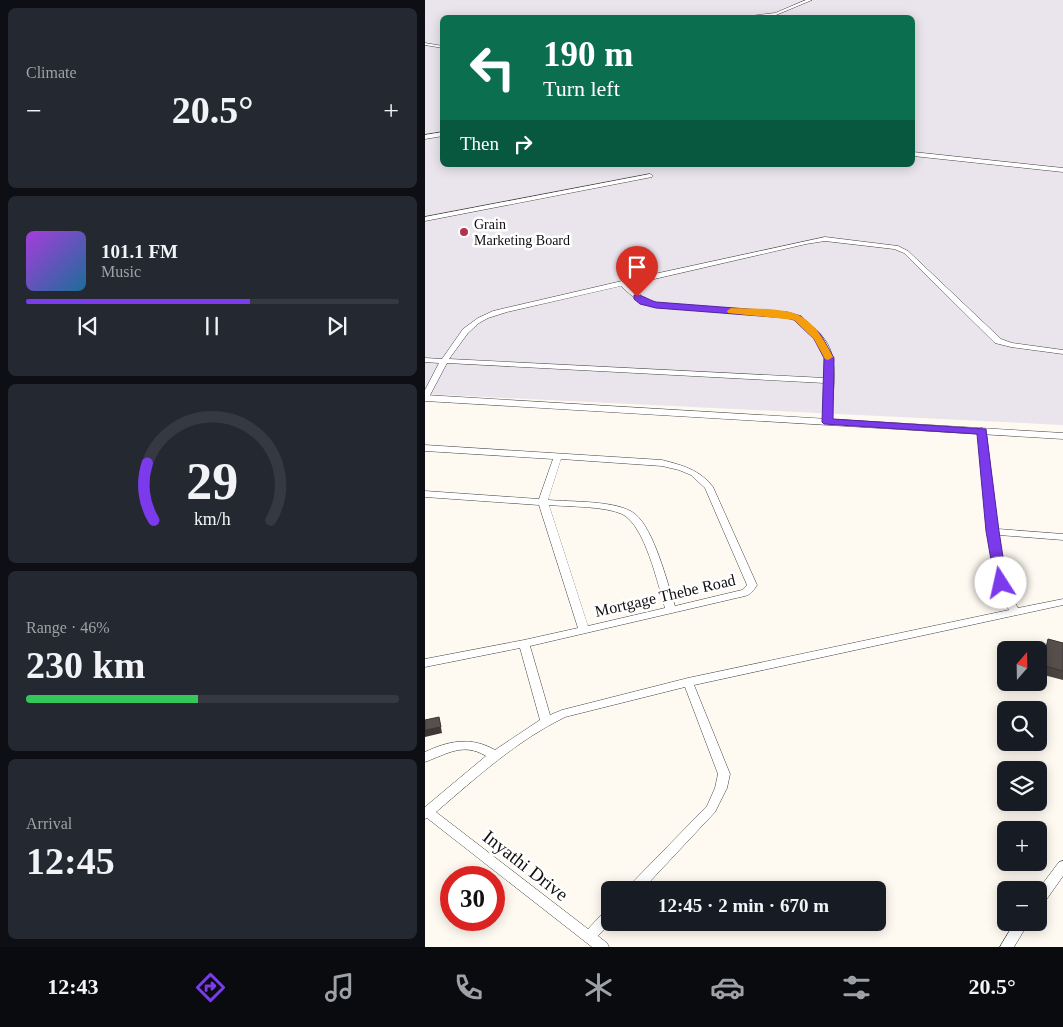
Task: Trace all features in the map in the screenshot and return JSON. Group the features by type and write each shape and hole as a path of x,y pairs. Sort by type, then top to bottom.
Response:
{"street":[{"path":"767,15 777,14 809,0"},
{"path":"425,44 440,46"},
{"path":"425,137 440,134"},
{"path":"915,154 1063,170"},
{"path":"425,219 650,176"},
{"path":"1063,352 1011,345 998,341 906,252 884,245 815,240 490,315 466,330 444,362 425,398 1063,436"},
{"path":"623,283 643,302 656,305 787,315 798,318 814,333 828,355 827,422"},
{"path":"425,360 829,381"},
{"path":"982,431 1001,583 1015,611"},
{"name":"Mortgage Thebe Road","path":"425,448 662,463 690,470 709,487 752,585 745,593 524,644 425,663"},
{"path":"558,456 543,502 584,629"},
{"path":"425,494 611,508 632,517 645,535 671,610"},
{"path":"993,531 1063,537"},
{"path":"426,813 495,756 546,720 578,709 688,682 1063,602"},
{"path":"524,644 546,720"},
{"path":"642,881 711,809 721,788 724,774 688,682"},
{"path":"425,757 440,751 467,745 475,746 495,756"},
{"name":"Inyathi Drive","path":"426,813 602,947"},
{"path":"1047,888 1063,866"},
{"path":"589,937 601,924"},
{"path":"1007,947 1017,931"}],"shaded area":[{"path":"425,0 1063,0 1063,425 425,394"}],"building":[{"path":"1048,639 1063,643 1063,671 1047,666"},
{"path":"439,717 441,727 425,730 425,720"}],"slow traffic":[{"path":"731,311 791,315 798,318 811,328 818,337 828,357"}],"place":[{"name":"Grain Marketing Board","path":"464,232"}],"route":[{"path":"637,297 643,302 656,305 791,315 798,318 811,328 818,337 829,358 827,422 982,431 1001,583"}]}
